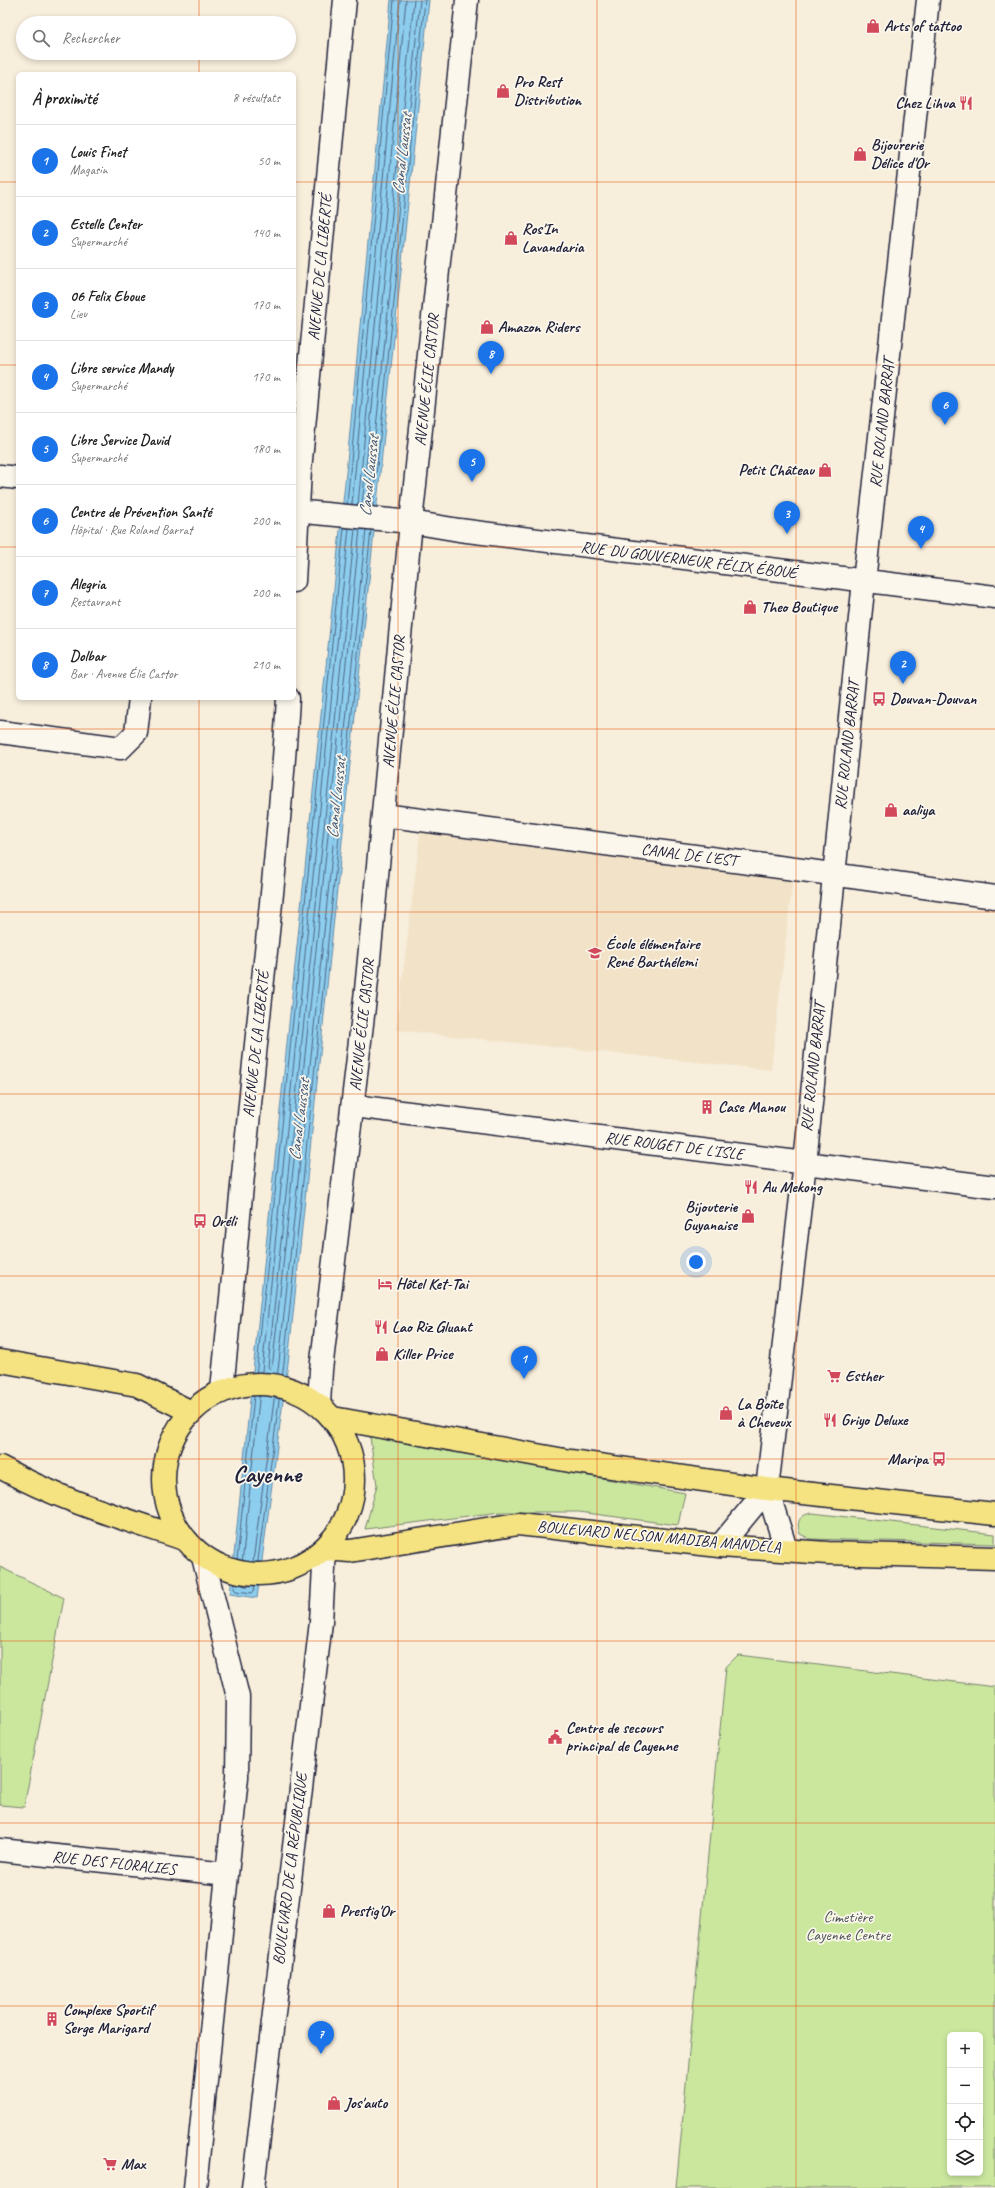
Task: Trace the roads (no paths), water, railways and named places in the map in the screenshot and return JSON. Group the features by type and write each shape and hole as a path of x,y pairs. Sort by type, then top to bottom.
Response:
{"main road":[{"path":"0,1361 137,1385 191,1412"},
{"path":"243,1384 272,1384 300,1392 326,1411 343,1432 350,1448 354,1465 355,1484 351,1506 342,1526 325,1549 301,1565 272,1574 244,1574 212,1562 184,1539 174,1524 168,1508 164,1488 164,1468 168,1449 174,1436 191,1412 222,1390 243,1384"},
{"path":"326,1411 570,1461 767,1489 995,1514"},
{"path":"0,1467 32,1484 111,1515 184,1539"},
{"name":"BOULEVARD NELSON MADIBA MANDELA","path":"325,1549 350,1551 518,1524 720,1546 786,1549 828,1553 995,1558"}],"street":[{"name":"AVENUE DE LA LIBERTÉ","path":"296,511 345,0"},
{"name":"AVENUE ÉLIE CASTOR","path":"326,1411 321,1370 354,1106 411,522 467,0"},
{"name":"RUE ROLAND BARRAT","path":"786,1549 767,1489 805,1163 864,582 928,0"},
{"path":"0,476 16,478"},
{"name":"RUE DU GOUVERNEUR FÉLIX ÉBOUÉ","path":"296,511 411,522 459,530 864,582 995,597"},
{"path":"0,732 121,748 136,733 140,700"},
{"name":"AVENUE DE LA LIBERTÉ","path":"222,1390 285,758 288,700"},
{"name":"CANAL DE L'EST","path":"383,816 834,874 995,897"},
{"name":"RUE ROUGET DE L'ISLE","path":"354,1106 995,1187"},
{"path":"720,1546 767,1489"},
{"name":"BOULEVARD DE LA RÉPUBLIQUE","path":"253,2188 321,1622 325,1549"},
{"path":"195,2188 237,1777 238,1697 212,1562"},
{"name":"RUE DES FLORALIES","path":"0,1850 227,1874"}],"water":[{"name":"Canal Laussat","path":"391,0 429,0 288,1363 257,1598 230,1594 346,473"}],"place":[{"name":"Arts of tattoo","path":"873,26"},
{"name":"Pro Rest Distribution","path":"503,91"},
{"name":"Chez Lihua","path":"966,103"},
{"name":"Bijourerie Délice d'Or","path":"860,154"},
{"name":"Ros'In Lavandaria","path":"511,238"},
{"name":"Amazon Riders","path":"487,327"},
{"name":"Dolbar","path":"491,374"},
{"name":"Centre de Prévention Santé","path":"945,425"},
{"name":"Petit Château","path":"825,470"},
{"name":"Libre Service David","path":"472,482"},
{"name":"06 Felix Eboue","path":"787,534"},
{"name":"Libre service Mandy","path":"921,549"},
{"name":"Theo Boutique","path":"750,607"},
{"name":"Estelle Center","path":"903,684"},
{"name":"Douvan-Douvan","path":"879,699"},
{"name":"aaliya","path":"891,810"},
{"name":"École élémentaire René Barthélemi","path":"595,953"},
{"name":"Case Manou","path":"707,1107"},
{"name":"Au Mekong","path":"751,1187"},
{"name":"Bijouterie Guyanaise","path":"748,1216"},
{"name":"Oréli","path":"200,1221"},
{"name":"Hôtel Ket-Tai","path":"385,1284"},
{"name":"Lao Riz Gluant","path":"381,1327"},
{"name":"Killer Price","path":"382,1354"},
{"name":"Esther","path":"834,1376"},
{"name":"Louis Finet","path":"524,1379"},
{"name":"La Boîte à Cheveux","path":"726,1413"},
{"name":"Griyo Deluxe","path":"830,1420"},
{"name":"Maripa","path":"939,1459"},
{"name":"Centre de secours principal de Cayenne","path":"555,1737"},
{"name":"Prestig'Or","path":"329,1911"},
{"name":"Complexe Sportif Serge Marigard","path":"52,2019"},
{"name":"Alegria","path":"321,2054"},
{"name":"Jos'auto","path":"334,2103"},
{"name":"Max","path":"110,2164"}],"district":[{"name":"Cayenne","path":"267,1474"}],"park label":[{"name":"Cimetière Cayenne Centre","path":"848,1926"}]}
